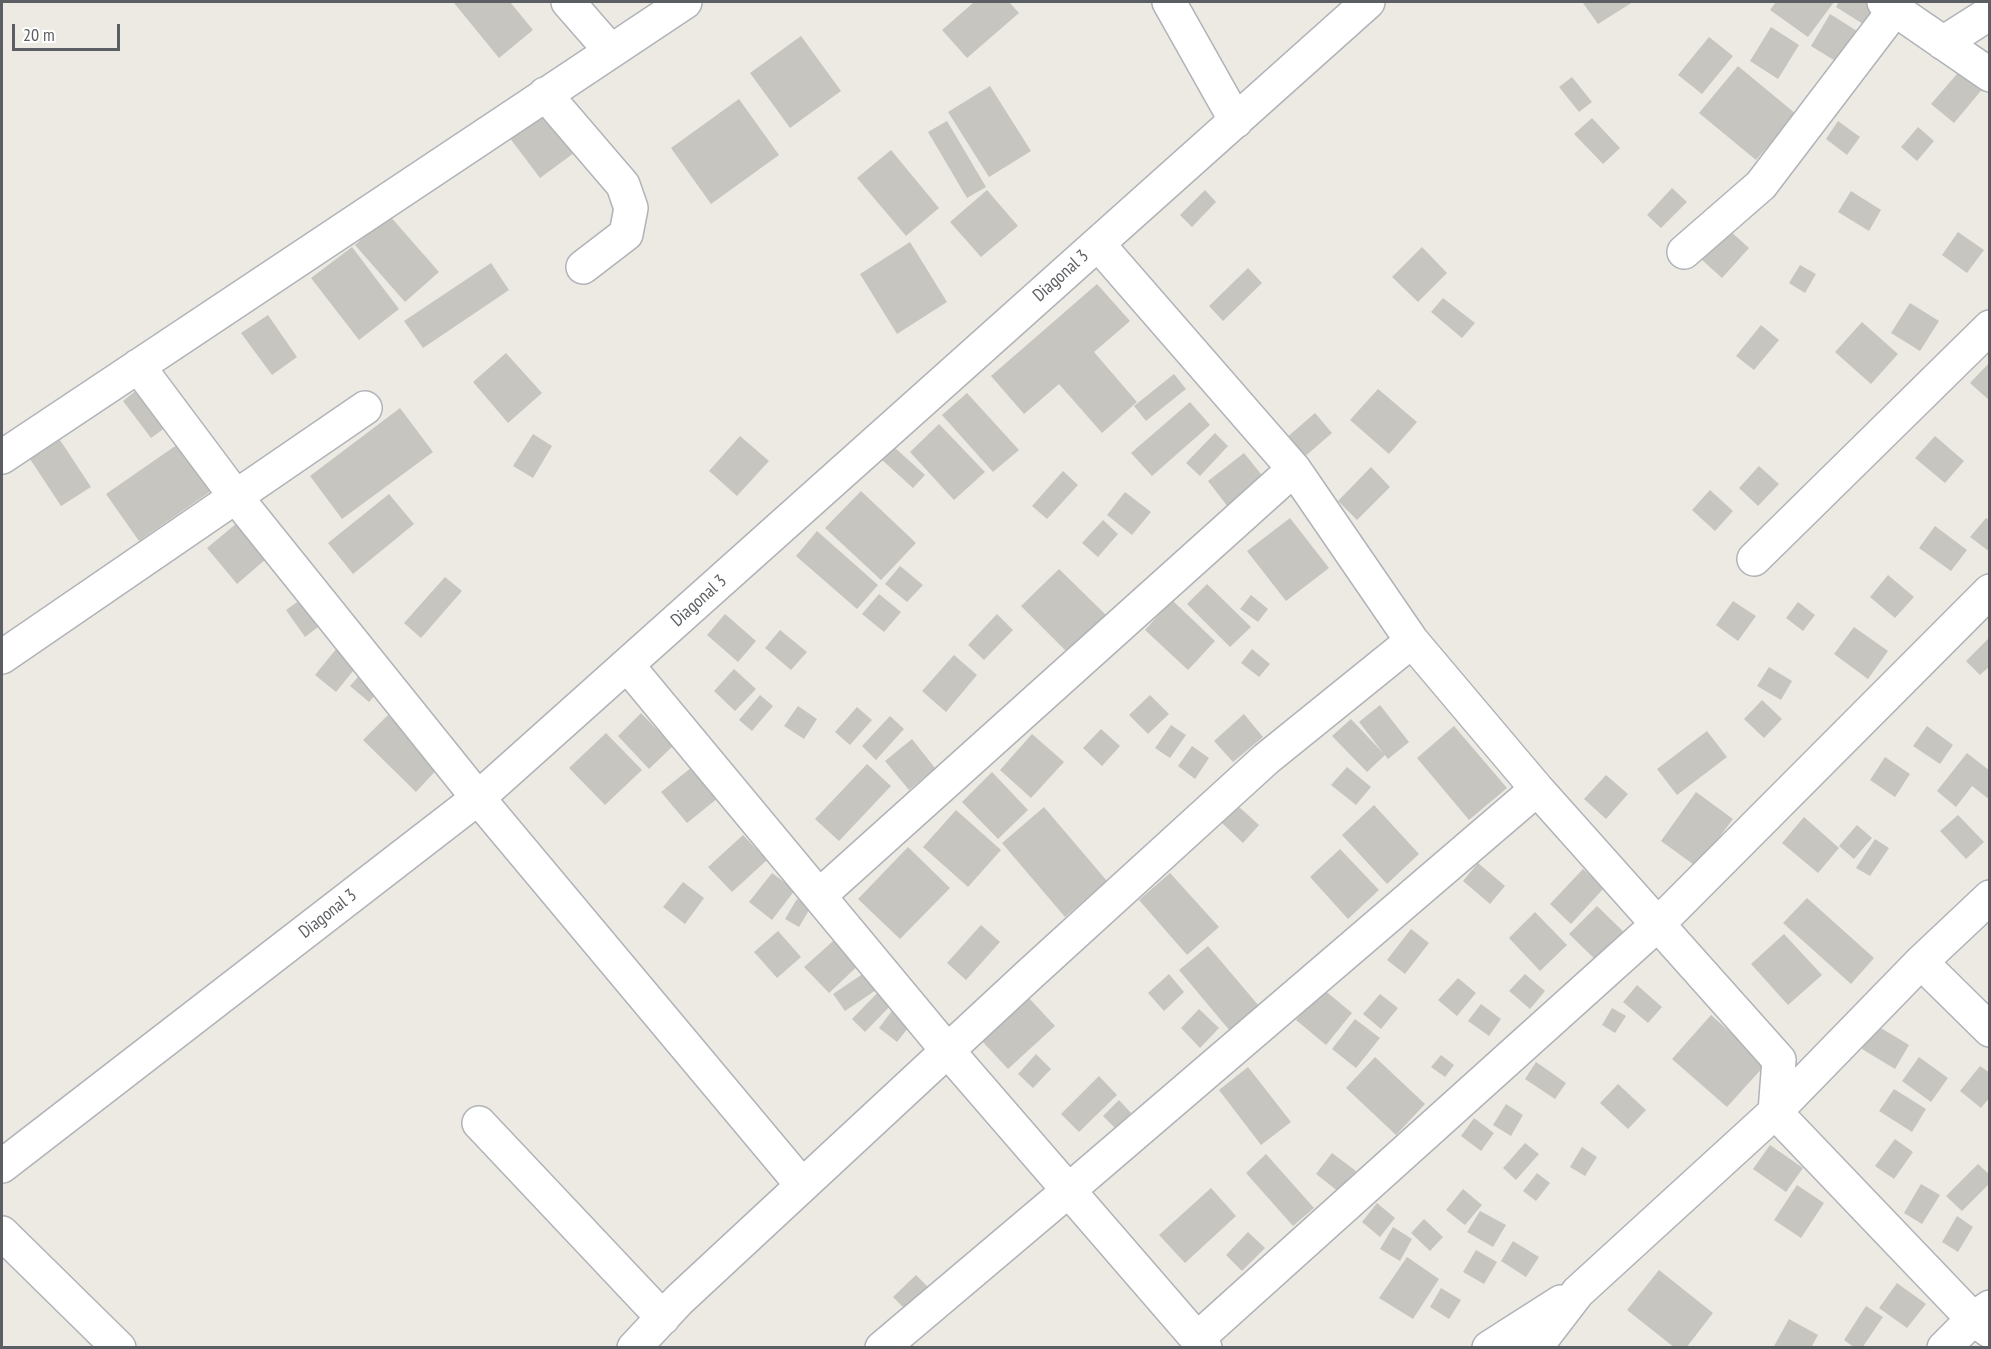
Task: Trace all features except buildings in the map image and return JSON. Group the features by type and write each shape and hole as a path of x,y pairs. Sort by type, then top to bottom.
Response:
{"street":[{"path":"568,2 610,50"},
{"path":"2,457 685,2"},
{"path":"1169,2 1236,121"},
{"name":"Diagonal 3","path":"2,1166 478,798 1368,2"},
{"path":"1684,252 1761,185 1890,5 1989,75"},
{"path":"1944,43 1989,13"},
{"path":"545,94 623,185 631,208 626,234 583,267"},
{"path":"1098,244 1294,469 1412,641 1537,789 1779,1060 1775,1112 1984,1319 1944,1347"},
{"path":"1754,559 1989,327"},
{"path":"138,366 236,497 478,798 802,1185"},
{"path":"2,657 365,408"},
{"path":"819,896 1294,469"},
{"path":"627,665 947,1050 1201,1343 1658,924 1989,591"},
{"path":"634,1347 802,1185 947,1050 1266,759 1412,641"},
{"path":"882,1347 1537,789"},
{"path":"1536,1347 1578,1292 1775,1112 1921,962 1989,897"},
{"path":"1921,962 1989,1030"},
{"path":"479,1123 663,1318"},
{"path":"2,1233 119,1347"},
{"path":"1489,1347 1578,1292"}]}
